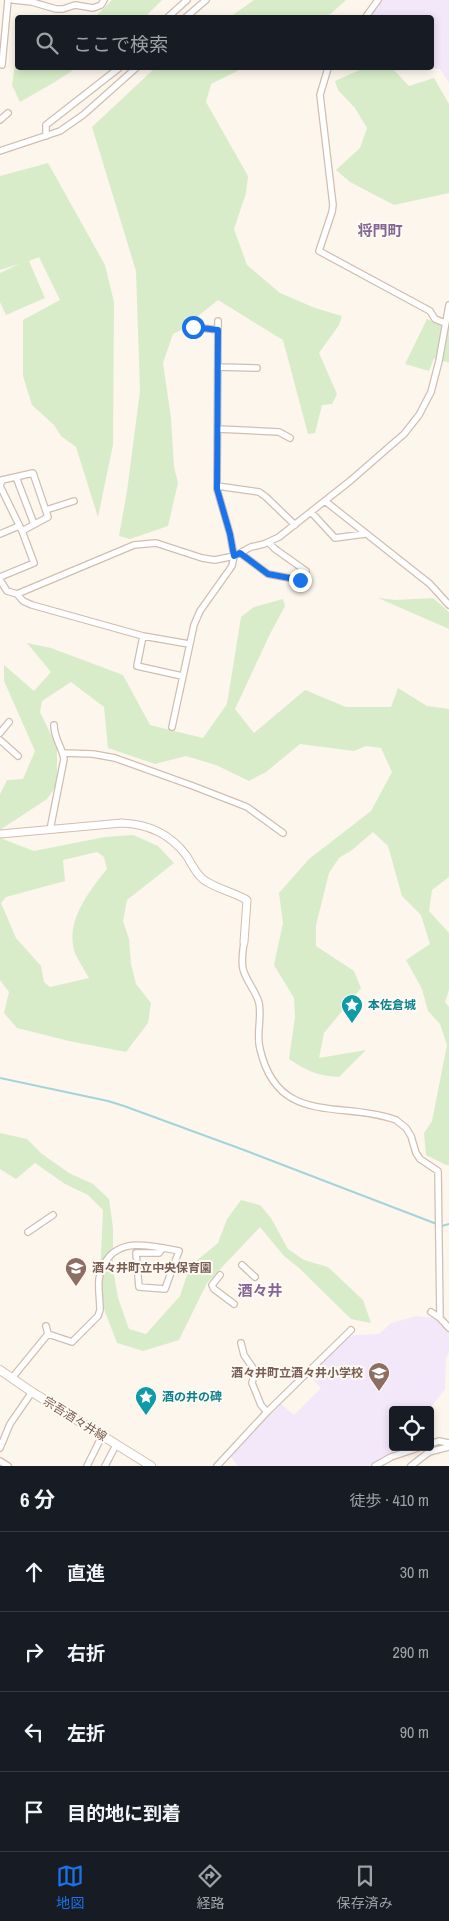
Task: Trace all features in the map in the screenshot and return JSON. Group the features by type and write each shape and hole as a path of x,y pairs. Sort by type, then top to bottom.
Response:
{"main road":[{"name":"宗吾酒々井線","path":"0,1370 151,1466"}],"street":[{"path":"2,65 8,0"},
{"path":"13,0 43,2 56,9 75,5 92,8 101,5 104,0"},
{"path":"170,15 188,0"},
{"path":"188,15 206,0"},
{"path":"367,15 378,0"},
{"path":"46,136 46,125 116,70"},
{"path":"0,151 60,131 74,122 134,70"},
{"path":"327,70 320,95 333,205 319,251 430,311 435,319 445,323"},
{"path":"0,120 8,114"},
{"path":"17,594 134,545 156,543 202,558 215,560 269,542 295,525 404,434 419,416 431,392 449,305"},
{"path":"172,727 194,625 200,611 232,566 237,554 217,486 218,321"},
{"path":"193,327 218,330"},
{"path":"218,367 257,368"},
{"path":"218,429 279,432 290,438"},
{"path":"0,534 21,529 48,517 33,473 2,480 0,489 21,529 34,563 0,580 7,591 17,594 23,601 32,605 143,636 189,644"},
{"path":"16,477 34,524"},
{"path":"217,486 259,492 295,525"},
{"path":"46,510 74,501"},
{"path":"325,501 430,584 449,605"},
{"path":"311,512 335,538 365,534"},
{"path":"237,554 268,574 300,580 306,572 305,569 275,549 269,542"},
{"path":"143,636 137,666 182,676"},
{"path":"0,733 9,722"},
{"path":"50,830 64,759 54,735 54,725"},
{"path":"0,740 18,756"},
{"path":"63,753 92,754 115,758 193,786 246,807 283,833"},
{"path":"0,834 112,823 147,826 161,832 181,850 194,870 203,878 213,885 247,900 242,961 243,970 259,1003 260,1048 275,1084 283,1093 311,1106 396,1120 406,1128 411,1136 416,1153 420,1159 438,1171 440,1318"},
{"path":"28,1232 53,1215"},
{"path":"48,1334 72,1342 98,1316 100,1310 99,1277 103,1266 111,1254 122,1248 133,1245 163,1248 179,1251 165,1289 139,1287 136,1253 159,1253 163,1248"},
{"path":"242,1265 255,1277"},
{"path":"220,1275 212,1285 214,1289 234,1304"},
{"path":"431,1312 449,1328"},
{"path":"46,1326 48,1334"},
{"path":"217,1466 267,1412 351,1330"},
{"path":"12,1378 48,1334"},
{"path":"241,1343 244,1355 255,1371 252,1383 261,1405 267,1412"},
{"path":"0,1448 10,1424 32,1392"},
{"path":"87,1466 102,1436"},
{"path":"434,1443 439,1441 449,1443"},
{"path":"105,1466 116,1445"},
{"path":"411,1466 429,1452 449,1447"},
{"path":"376,1466 391,1457 409,1451"},
{"path":"0,1461 8,1466"}],"shaded area":[{"path":"381,0 449,0 449,83 440,69 434,69 434,15 370,15"},
{"name":"酒々井町立酒々井小学校","path":"417,1316 433,1318 441,1322 449,1331 445,1389 432,1406 389,1406 389,1451 396,1451 368,1466 238,1466 229,1455 280,1403 294,1415 321,1388 310,1376 345,1339 356,1335 379,1334 391,1323"}],"green space":[{"path":"112,0 162,0 147,15 97,15"},
{"path":"254,0 346,0 329,15 233,15"},
{"path":"15,64 15,70 73,70 20,102 12,85"},
{"path":"153,70 239,70 211,84 206,102 248,176 246,193 234,229 247,265 280,293 315,308 342,316 339,325 319,353 337,394 332,404 322,405 315,433 308,434 283,340 218,300 181,330 173,334 163,363 171,418 174,467 178,483 168,526 130,539 119,536 140,391 136,271 92,127"},
{"path":"360,70 394,70 409,86 434,78 449,104 449,193 394,205 350,182 336,170 360,148 367,128 355,108 338,90 335,81"},
{"path":"48,163 105,265 114,302 113,445 98,517 76,447 61,436 54,425 32,405 23,376 23,320 60,300 39,257 29,261 45,298 6,315 0,302 0,273 19,264 0,270 0,176"},
{"path":"427,319 449,328 449,363 434,358 429,371 405,364"},
{"path":"378,598 396,600 433,598 449,612 449,629"},
{"path":"283,599 285,606 235,709 254,733 305,690 346,707 391,707 398,688 427,706 449,709 449,877 432,890 429,911 449,933 449,990 445,1002 449,1007 449,1165 426,1155 424,1133 432,1121 447,1045 440,1024 428,1011 422,989 406,960 430,944 421,915 402,896 388,846 373,832 352,850 339,858 329,873 316,925 316,946 354,971 361,988 324,1033 319,1058 366,1050 339,1077 313,1072 289,1059 295,1017 294,998 274,965 283,923 279,893 309,859 371,811 392,772 381,748 366,746 354,751 300,744 266,772 249,781 216,765 186,756 155,764 108,748 104,707 71,682 42,701 40,712 57,747 57,785 47,799 0,830 0,794 7,780 23,779 35,751 4,681 4,665 34,691 51,672 27,643 51,648 123,675 150,725 203,738 227,704 241,617 254,607"},
{"path":"133,835 158,846 174,863 127,900 123,921 129,939 131,964 136,984 151,1003 148,1023 126,1052 69,1041 17,1028 4,1013 9,992 0,980 0,838 34,851 105,837","holes":["97,852 104,857 107,869 81,906 73,928 74,950 89,978 50,987 44,982 41,966 16,938 1,903 6,897 65,881 63,860"]},
{"path":"0,1133 27,1139 42,1154 69,1173 93,1184 109,1199 113,1228 113,1269 118,1298 129,1329 146,1334 180,1296 190,1266 218,1243 227,1219 241,1200 260,1205 271,1218 288,1249 304,1260 328,1267 363,1300 371,1323 351,1319 299,1268 284,1256 260,1227 207,1283 179,1340 143,1351 117,1343 99,1296 103,1210 88,1195 65,1184 35,1163 16,1179 0,1169"}],"waterway":[{"path":"0,1078 124,1106 442,1226 449,1224"}],"place":[{"name":"本佐倉城","path":"352,1024"},
{"name":"酒々井町立中央保育園","path":"76,1287"},
{"name":"酒々井町立酒々井小学校","path":"379,1392"},
{"name":"酒の井の碑","path":"146,1416"}],"district":[{"name":"将門町","path":"380,231"},
{"name":"酒々井","path":"260,1291"}],"route":[{"path":"193,327 218,330 217,489 230,534 234,556 240,553 268,574 300,580"}]}
